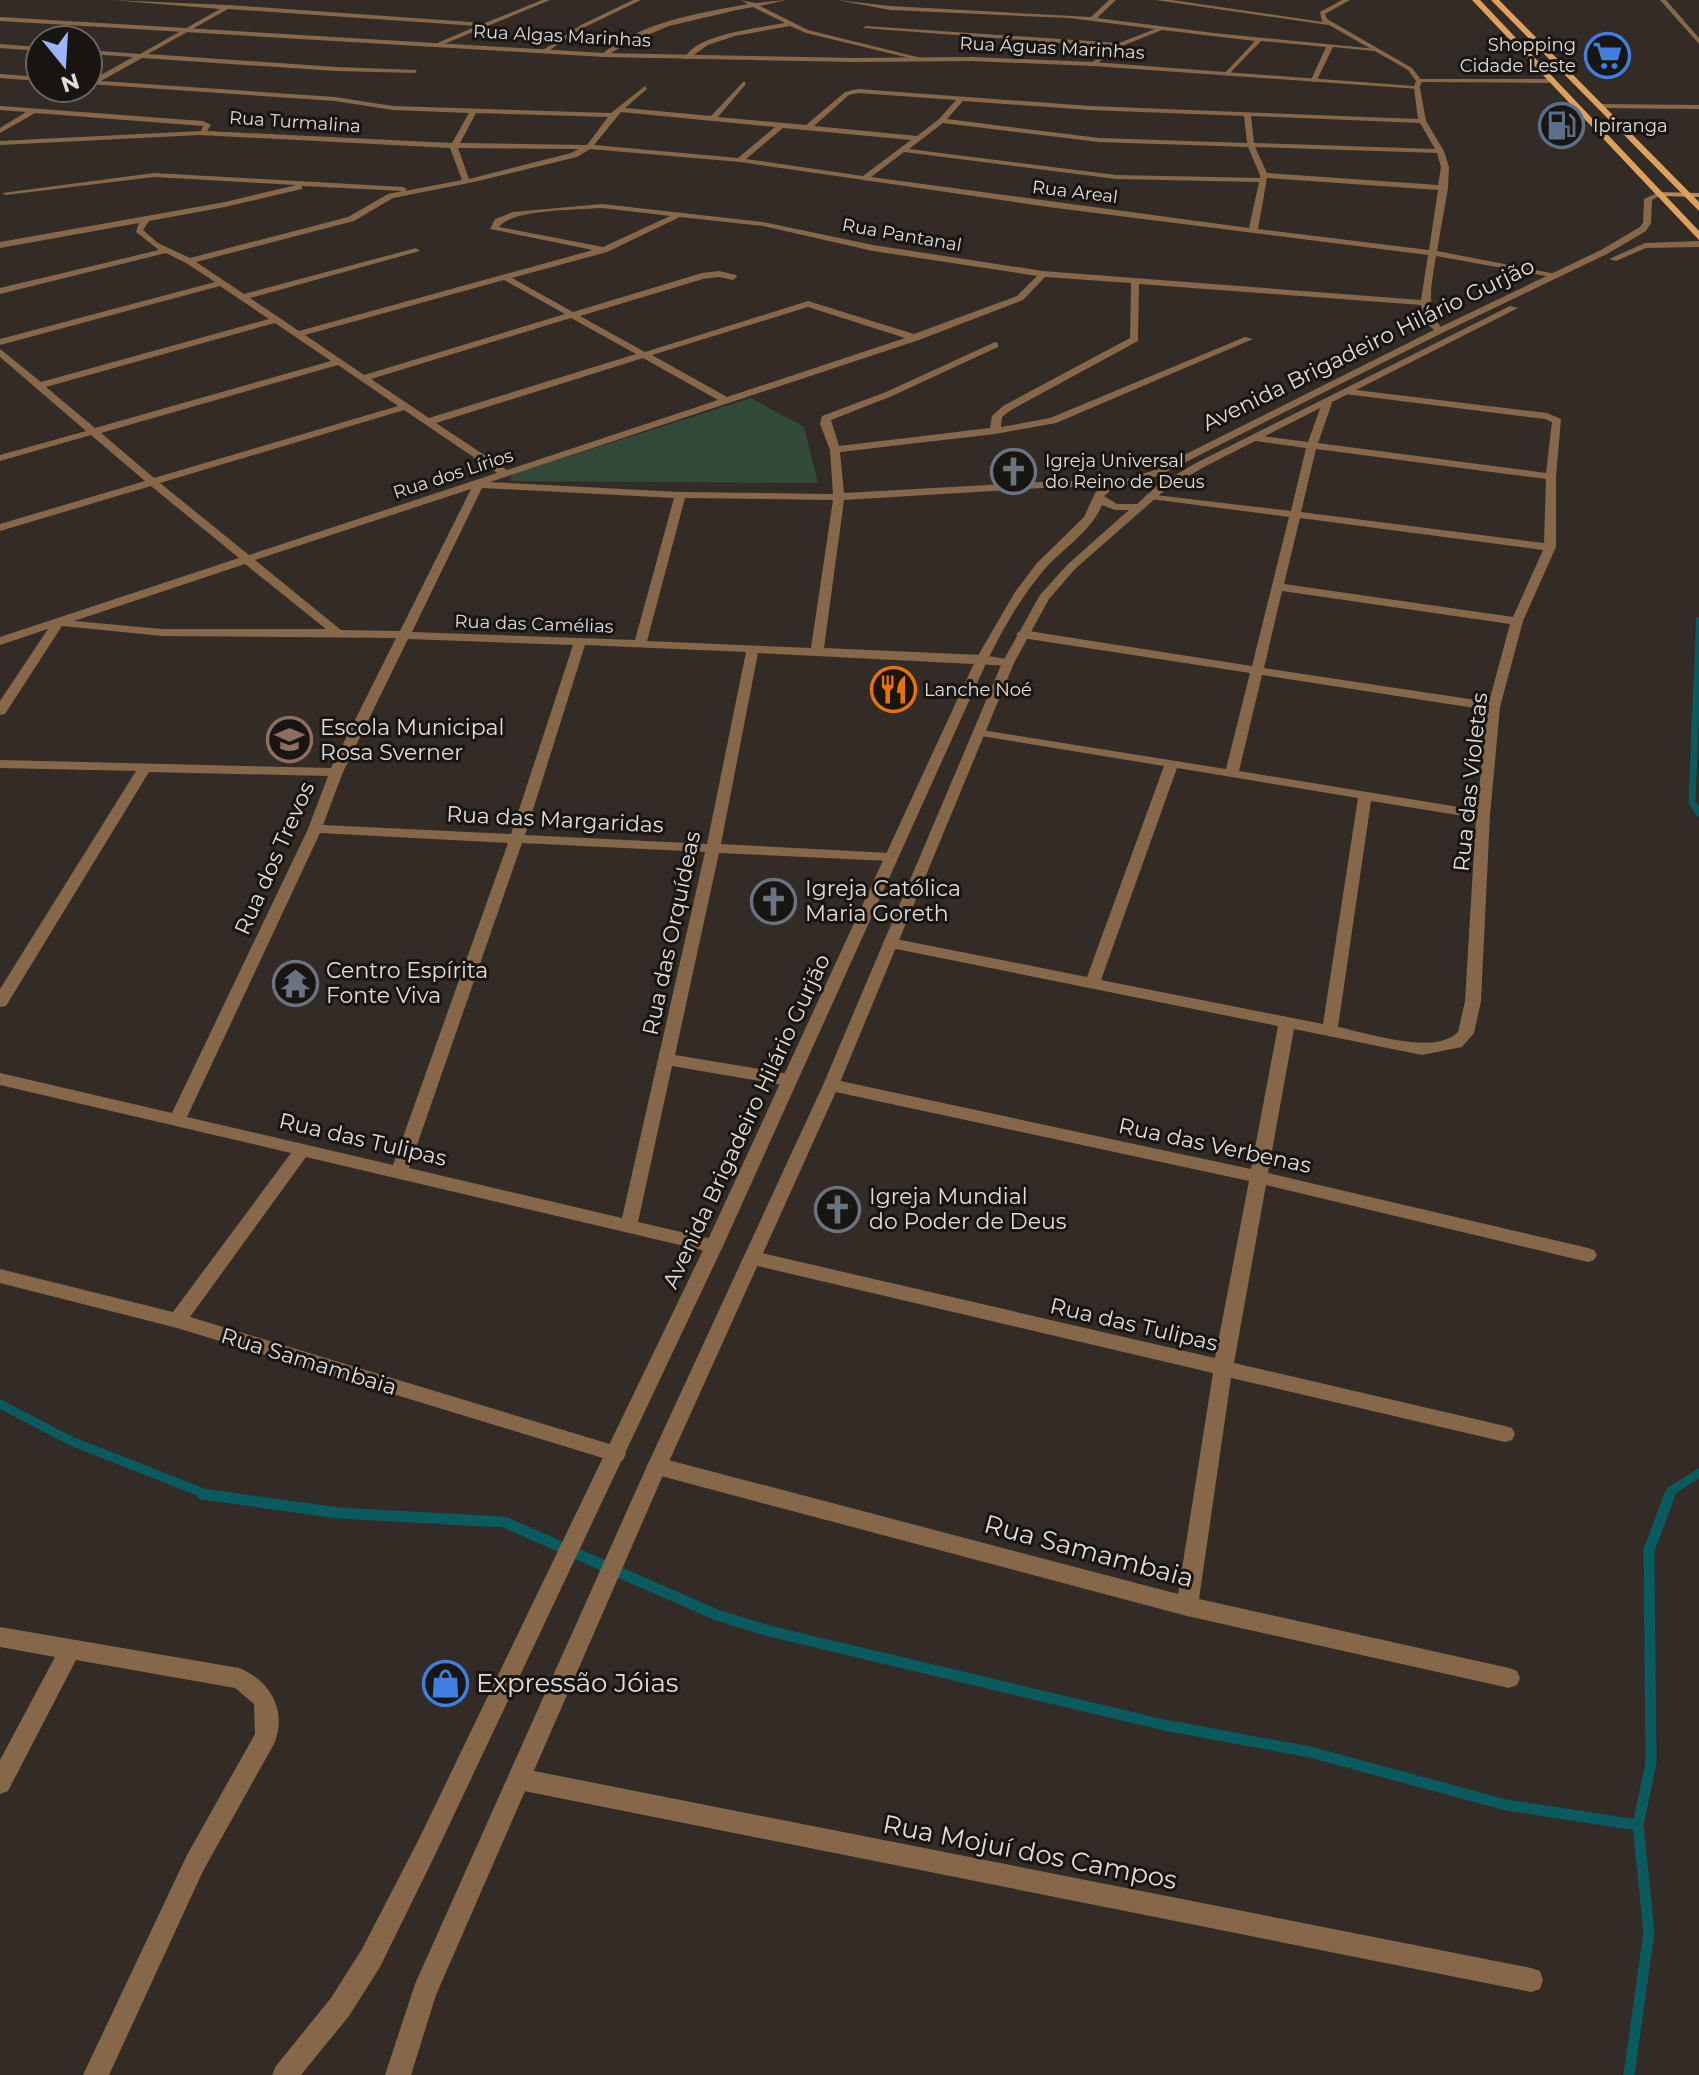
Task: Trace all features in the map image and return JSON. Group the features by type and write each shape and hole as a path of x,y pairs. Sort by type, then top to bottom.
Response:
{"main road":[{"path":"1476,0 1699,237"},
{"path":"1495,0 1684,194 1698,203"},
{"path":"1659,194 1684,194"}],"street":[{"path":"114,0 488,25"},
{"path":"104,74 240,0"},
{"path":"0,19 437,45 547,0"},
{"path":"543,52 583,26 638,0"},
{"path":"744,0 789,24 922,59"},
{"path":"604,55 617,45 653,30 783,0"},
{"path":"840,0 890,8 1093,18 1259,40 1374,49"},
{"path":"1093,18 1113,0"},
{"path":"1158,0 1328,23 1410,69 1418,85 1422,121 1440,151 1445,167 1425,303 1431,323 1439,331"},
{"path":"1328,23 1322,13 1347,0"},
{"path":"1663,0 1699,42"},
{"path":"848,41 890,8"},
{"path":"686,58 711,42 789,24"},
{"path":"866,28 1120,45"},
{"path":"1093,64 1120,45 1160,29"},
{"path":"1227,74 1259,40"},
{"name":"Rua Algas Marinhas","path":"437,45 686,58"},
{"path":"0,46 24,48"},
{"path":"1314,80 1330,46"},
{"path":"104,53 336,69 415,71"},
{"name":"Rua Águas Marinhas","path":"686,58 922,59 1093,64 1418,85 1549,81"},
{"path":"0,76 24,78"},
{"path":"104,83 335,99 393,108 713,118 915,138"},
{"path":"713,118 744,83"},
{"path":"189,261 351,219 385,198 574,155 589,147 617,113 645,88"},
{"path":"808,128 847,93 874,91 1090,108 1422,121"},
{"path":"863,179 942,121 961,99"},
{"path":"1600,106 1699,107"},
{"path":"0,108 206,124 200,133"},
{"path":"466,181 454,147 474,109"},
{"path":"0,131 34,110"},
{"path":"1247,114 1251,146 1264,178 1253,231"},
{"path":"942,121 1099,140 1440,151"},
{"path":"740,160 780,126"},
{"name":"Rua Turmalina","path":"0,143 200,133 454,147 589,147"},
{"name":"Rua Areal","path":"589,147 740,160 863,179 1431,253 1557,275"},
{"path":"903,150 1116,177 1264,178 1444,188"},
{"path":"6,193 154,175 415,190"},
{"path":"0,245 242,202 312,183"},
{"path":"1657,236 1647,223 1648,199 1659,194"},
{"name":"Rua Pantanal","path":"604,250 494,229 498,221 507,216 577,206 763,224 873,248 1043,274 1425,303"},
{"path":"298,334 604,250 680,215"},
{"path":"146,219 139,230 145,238 189,261 507,475"},
{"name":"Avenida Brigadeiro Hilário Gurjão","path":"398,2075 424,1993 657,1466 831,1085 1008,663 1044,598 1071,567 1145,502 1200,465 1657,236"},
{"name":"Avenida Brigadeiro Hilário Gurjão","path":"285,2075 340,2007 371,1958 616,1454 982,659 1020,589 1046,559 1091,517 1098,499 1107,488 1156,473 1557,275 1657,236 1699,244"},
{"path":"0,291 165,251"},
{"path":"242,297 416,251"},
{"path":"363,378 702,276 719,274 733,277"},
{"name":"Rua dos Lírios","path":"0,641 916,338 1020,298 1043,274"},
{"path":"506,278 725,400"},
{"path":"995,431 997,416 1007,408 1135,339 1135,281"},
{"path":"0,342 222,283"},
{"path":"428,422 808,304 916,338"},
{"path":"41,385 277,320"},
{"path":"835,450 1035,425 1067,416 1248,339"},
{"path":"817,652 839,497 835,450 825,424 826,418 889,394 995,345"},
{"path":"0,352 152,482 338,633"},
{"path":"0,458 339,362"},
{"name":"Rua das Violetas","path":"1330,1030 1409,1046 1444,1047 1458,1042 1470,1029 1483,815 1494,707 1517,621 1550,547 1551,477 1557,421 1552,417 1348,392"},
{"path":"1232,773 1312,446 1327,403"},
{"path":"0,528 405,407"},
{"path":"1256,438 1551,477"},
{"path":"478,485 680,495 839,497 1109,482 1142,489 1145,502"},
{"name":"Rua dos Trevos","path":"177,1120 315,829 336,772 478,485"},
{"path":"1047,486 1098,499 1115,507 1145,502 1296,513 1550,547"},
{"path":"640,644 680,495"},
{"path":"1277,587 1517,621"},
{"path":"0,711 59,622"},
{"name":"Rua das Camélias","path":"59,622 130,630 338,633 640,644 982,659 1008,663"},
{"path":"1022,634 1494,707"},
{"path":"399,1173 516,840 579,644"},
{"name":"Rua das Orquídeas","path":"629,1224 713,848 752,651"},
{"path":"981,732 1483,815"},
{"path":"0,764 336,772"},
{"path":"1093,981 1172,764"},
{"path":"0,1002 146,766"},
{"path":"891,943 1330,1030 1365,796"},
{"name":"Rua das Margaridas","path":"315,829 890,857"},
{"path":"1187,1606 1223,1369 1287,1021"},
{"path":"666,1059 789,1080"},
{"name":"Rua das Tulipas","path":"0,1079 714,1246"},
{"name":"Rua das Verbenas","path":"831,1085 1259,1177 1588,1255"},
{"path":"177,1321 303,1149"},
{"name":"Rua das Tulipas","path":"753,1258 1505,1434"},
{"name":"Rua Samambaia","path":"0,1276 177,1321 616,1454"},
{"name":"Rua Samambaia","path":"657,1466 1187,1606 1509,1678"},
{"path":"0,1637 239,1678 258,1688 268,1719 266,1736 195,1863 96,2075"},
{"path":"0,1783 70,1650"},
{"name":"Rua Mojuí dos Campos","path":"519,1779 1531,1980"}],"green space":[{"path":"751,398 804,427 818,483 511,481 511,475"}],"waterway":[{"path":"1697,681 1699,620"},
{"path":"1697,679 1692,802 1699,813"},
{"path":"0,1404 71,1441 208,1495"},
{"path":"1669,1496 1671,1491 1699,1473"},
{"path":"202,1494 208,1495"},
{"path":"1638,1825 1651,1763 1649,1550 1670,1494"},
{"path":"208,1495 338,1513 504,1522 717,1615 769,1631 1164,1725 1310,1752 1506,1805 1638,1825"},
{"path":"1629,2075 1649,1932 1638,1825"}],"place":[{"name":"Shopping Cidade Leste","path":"1607,55"},
{"name":"Ipiranga","path":"1562,126"},
{"name":"Igreja Universal do Reino de Deus","path":"1014,471"},
{"name":"Lanche Noé","path":"893,690"},
{"name":"Escola Municipal Rosa Sverner","path":"289,740"},
{"name":"Igreja Católica Maria Goreth","path":"774,901"},
{"name":"Centro Espírita Fonte Viva","path":"295,983"},
{"name":"Igreja Mundial do Poder de Deus","path":"838,1209"},
{"name":"Expressão Jóias","path":"445,1683"}]}
